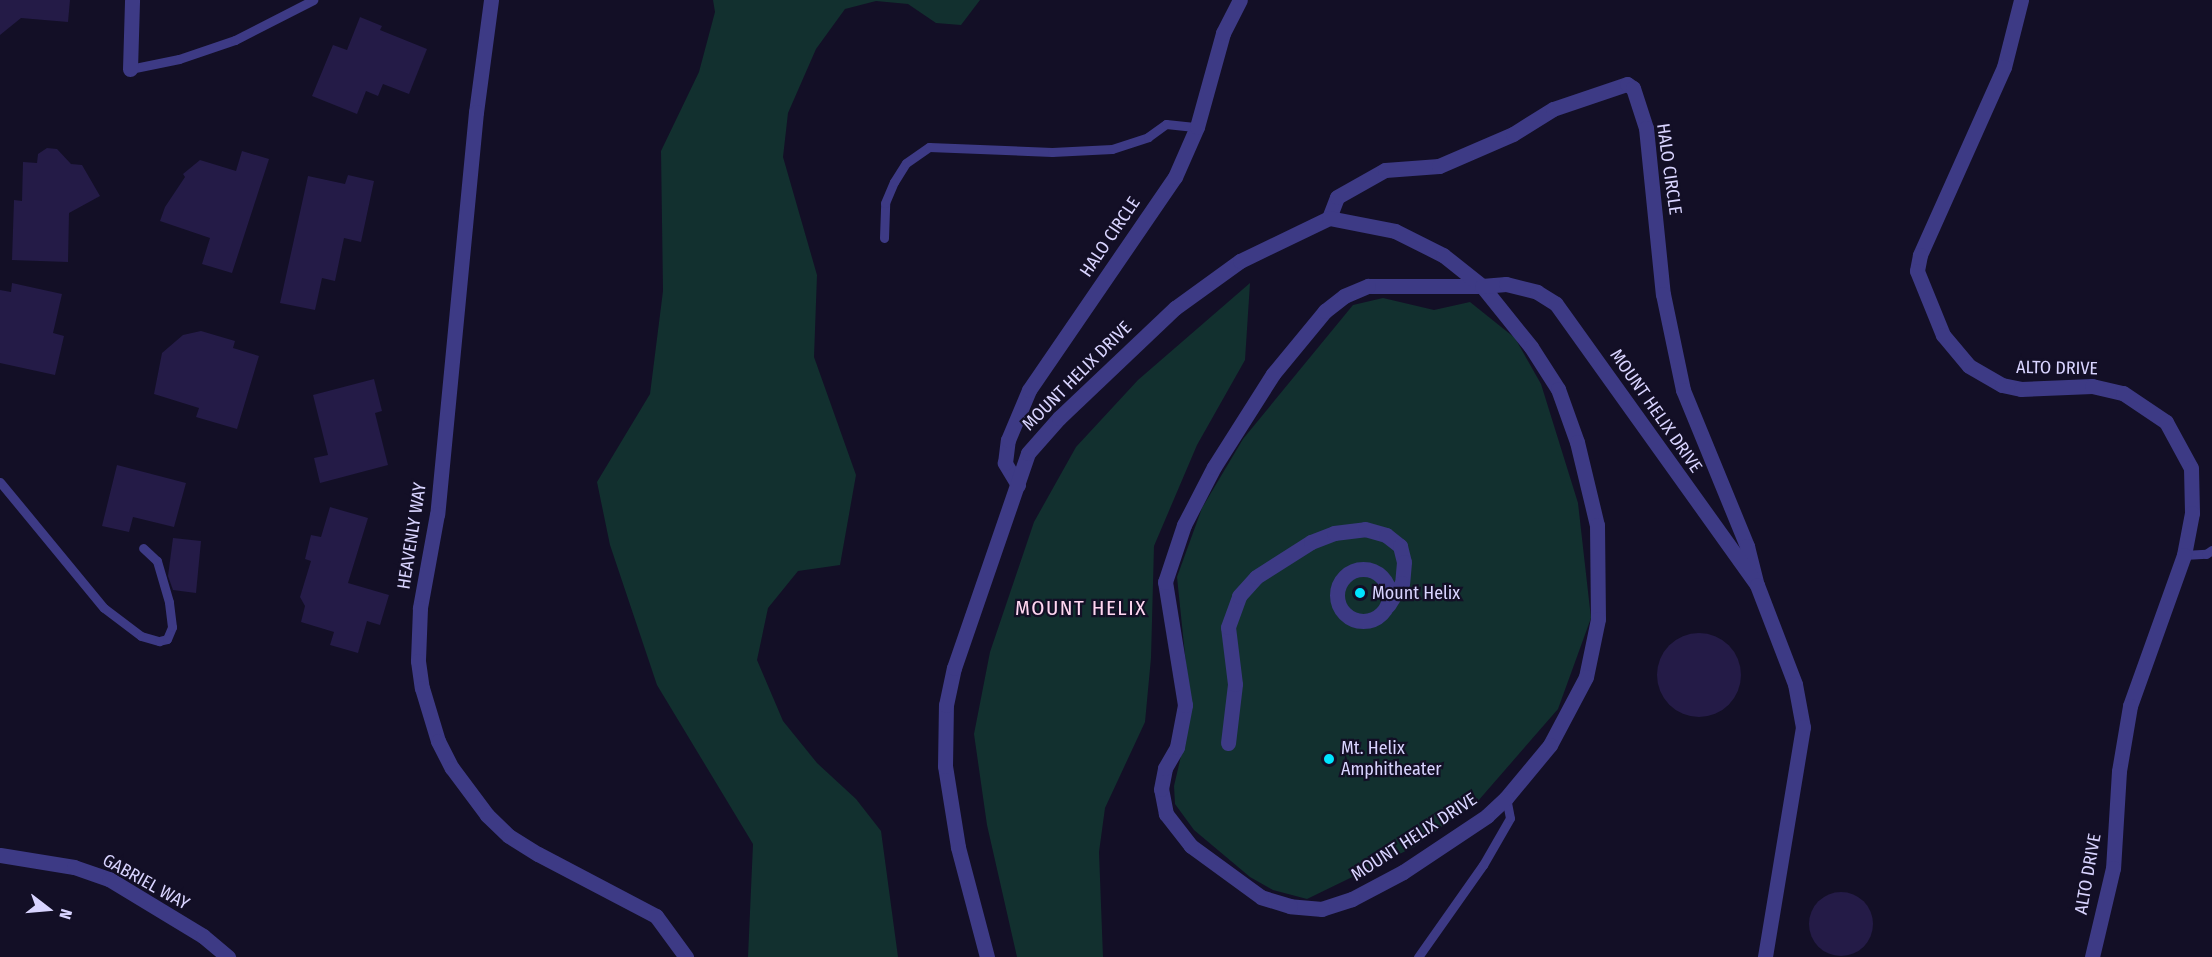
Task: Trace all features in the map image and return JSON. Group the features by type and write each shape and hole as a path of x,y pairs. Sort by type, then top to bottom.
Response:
{"street":[{"path":"130,69 132,0"},
{"name":"HEAVENLY WAY","path":"491,0 476,112 438,502 420,608 422,687 438,741 452,768 488,815 509,836 538,854 656,916 686,957"},
{"name":"HALO CIRCLE","path":"1018,485 1005,463 1008,440 1029,390 1175,177 1197,127 1223,33 1240,0"},
{"name":"ALTO DRIVE","path":"2021,0 2004,67 1920,255 1917,271 1942,335 1954,353 1984,377 2021,389 2076,385 2108,388 2138,400 2166,422 2191,468 2192,513 2184,555 2130,706 2119,771 2113,868 2092,957"},
{"name":"HALO CIRCLE","path":"1329,219 1337,197 1385,170 1439,166 1513,134 1553,109 1627,84 1633,88 1647,137 1663,294 1683,390 1747,546 1756,585"},
{"name":"MOUNT HELIX DRIVE","path":"987,957 956,836 945,766 946,705 954,668 1028,453 1059,418 1174,308 1240,261 1329,219 1395,231 1443,255 1482,286 1509,318 1558,389 1578,442 1597,525 1598,619 1586,677 1550,746 1506,798 1487,816 1403,872 1352,899 1322,909 1290,906 1261,897 1191,846 1166,814 1161,789 1165,768 1179,741 1185,705 1165,582 1184,525 1214,467 1273,374 1325,311 1360,289 1368,286 1482,286 1506,284 1537,292 1556,304 1756,585 1795,684 1803,727 1785,813 1765,957"},
{"path":"1228,743 1235,684 1228,627 1239,596 1256,576 1311,542 1334,533 1365,529 1386,535 1400,546 1404,562 1402,583 1388,605"},
{"name":"GABRIEL WAY","path":"0,855 74,867 109,879 203,936 228,957"}],"lane":[{"path":"130,69 179,60 235,40 313,0"},
{"path":"884,238 885,203 894,182 906,164 929,147 1052,152 1112,149 1148,137 1166,123 1197,127"},
{"path":"0,482 104,608 141,636 159,640 167,639 172,627 169,602 157,561 143,548"},
{"path":"2184,555 2206,554 2212,550"},
{"path":"1418,957 1483,865 1510,818 1506,798"}],"green space":[{"path":"713,0 980,0 961,25 936,23 908,4 876,1 845,9 816,49 788,113 783,157 817,275 814,357 856,475 840,565 798,571 768,608 757,660 783,721 817,763 856,799 881,831 898,957 748,957 753,844 657,685 610,545 597,482 650,394 663,291 661,151 699,72 715,12"},
{"path":"1250,283 1245,360 1197,445 1154,546 1151,658 1145,722 1105,808 1099,852 1103,957 1017,957 987,825 974,734 990,652 1034,522 1076,447 1138,380"},
{"path":"1383,298 1434,310 1470,302 1515,338 1541,384 1578,503 1591,618 1558,709 1478,801 1414,847 1307,899 1273,890 1250,877 1194,830 1175,804 1174,786 1191,713 1177,577 1202,508 1243,439 1353,305"}],"building":[{"path":"0,0 70,0 68,22 21,18 0,35"},
{"path":"360,17 382,26 380,30 427,49 409,94 383,84 378,96 366,91 357,114 312,96 333,45 347,50"},
{"path":"47,148 57,149 71,164 82,165 100,196 69,213 68,262 12,260 14,200 22,201 23,162 37,163 38,154"},
{"path":"242,151 269,159 232,273 202,264 210,238 160,221 165,207 185,177 183,174 200,160 236,171"},
{"path":"348,175 374,181 361,242 344,238 335,281 322,278 315,310 280,303 308,176 345,184"},
{"path":"12,283 62,294 53,333 64,336 55,375 0,363 0,290 11,292"},
{"path":"201,331 235,341 233,348 259,356 237,429 196,417 199,408 154,394 162,353 183,335"},
{"path":"374,379 382,411 375,413 388,465 320,483 314,458 328,455 313,395"},
{"path":"117,465 186,483 174,527 133,517 129,532 102,526"},
{"path":"330,507 368,518 348,583 389,595 380,625 367,621 358,653 330,645 334,632 301,622 305,606 300,597 311,561 305,559 311,535 321,537"},
{"path":"173,538 201,541 196,593 173,590 168,576"},
{"path":"1699,633 1715,636 1729,645 1738,659 1741,675 1738,691 1729,705 1715,714 1699,717 1683,714 1669,705 1660,691 1657,675 1660,659 1669,645 1683,636"},
{"path":"1841,892 1859,898 1867,906 1873,924 1867,942 1859,950 1841,956 1823,950 1815,942 1809,924 1815,906 1823,898"}],"place":[{"name":"Mount Helix","path":"1360,593"},
{"name":"Mt. Helix Amphitheater","path":"1329,759"}],"district":[{"name":"MOUNT HELIX","path":"1081,608"}]}
